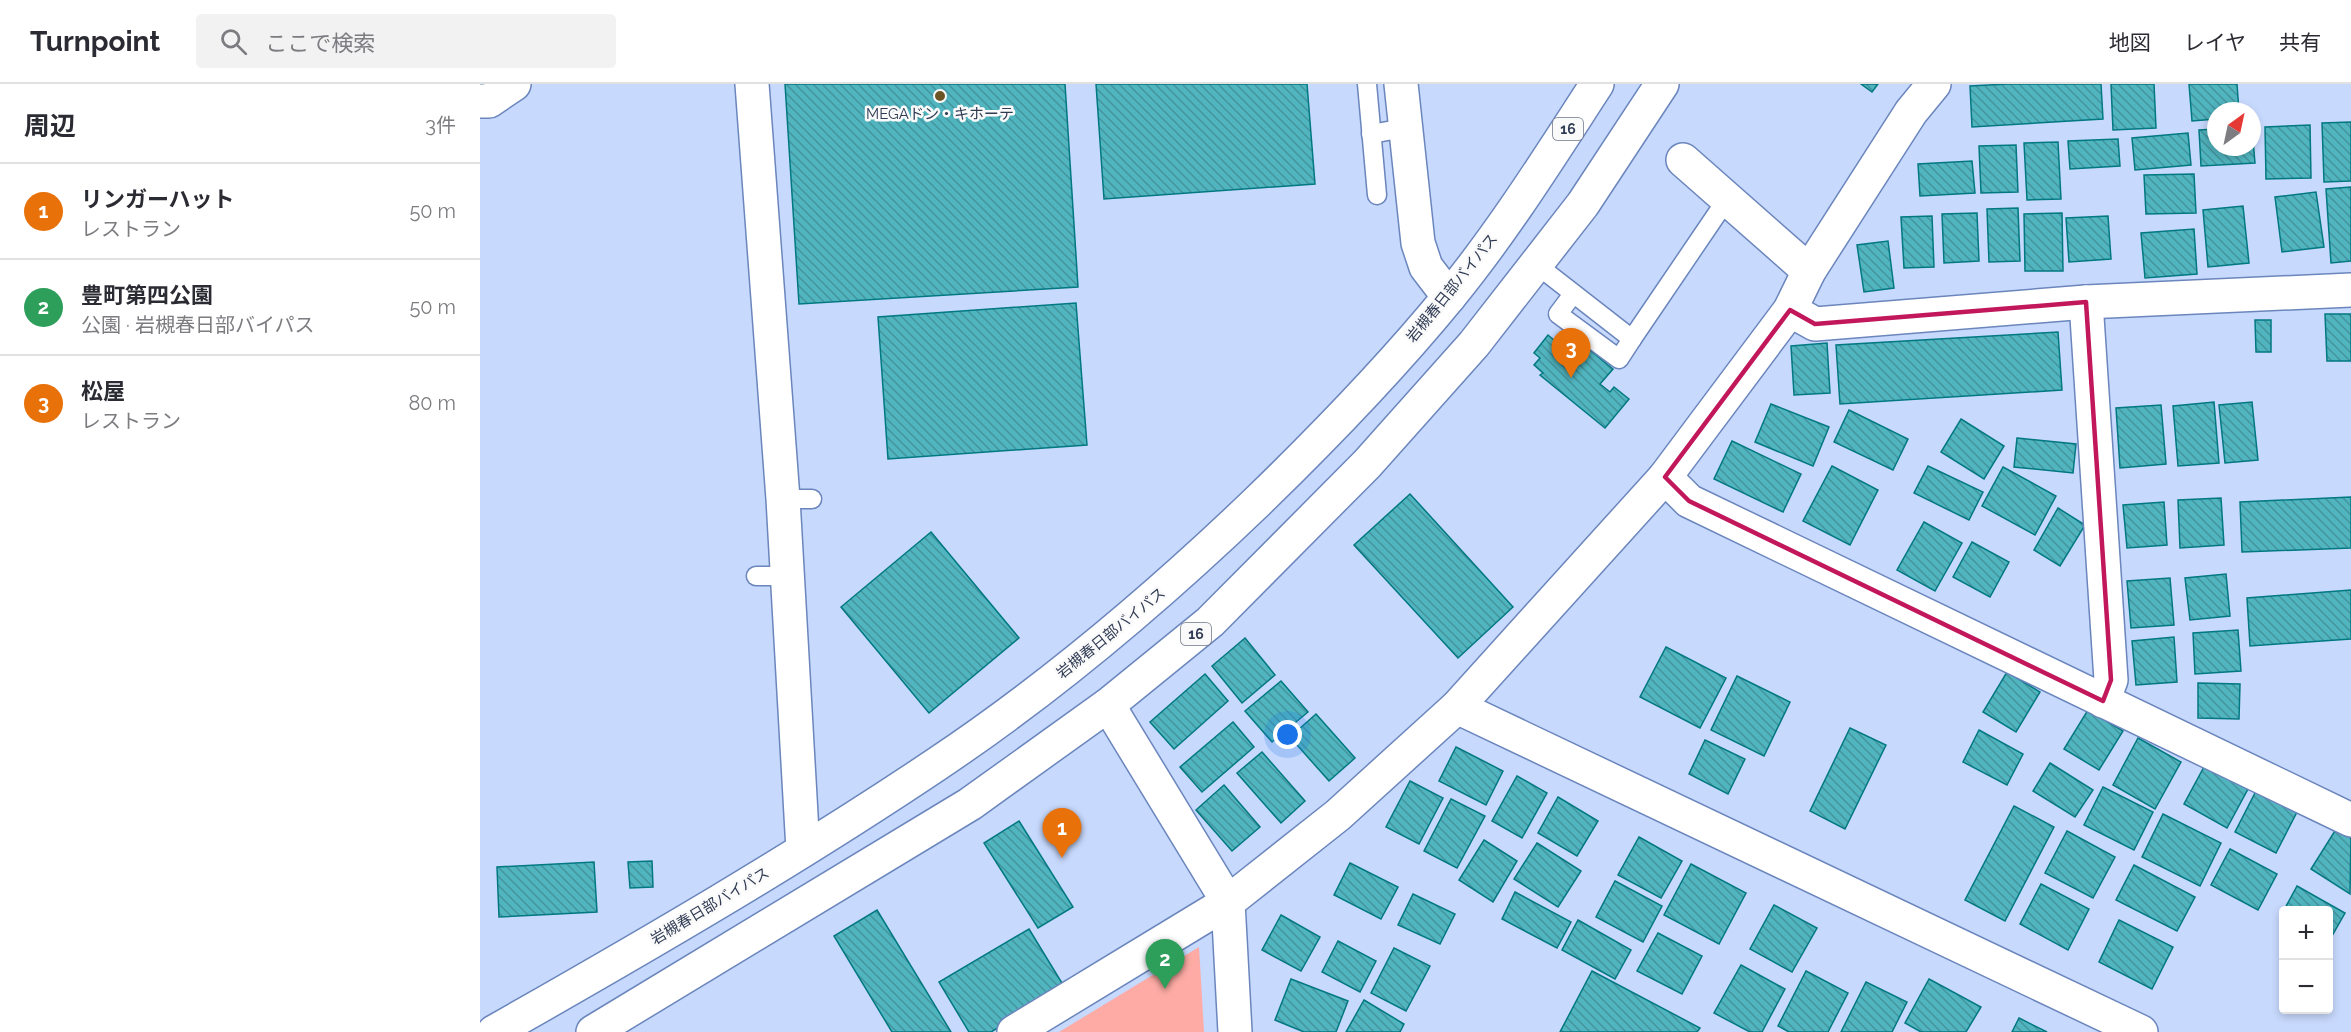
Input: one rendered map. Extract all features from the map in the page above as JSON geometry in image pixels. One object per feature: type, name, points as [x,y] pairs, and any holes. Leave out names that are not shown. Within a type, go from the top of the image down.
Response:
[{"type":"main road","points":[[480,101],[489,101],[514,84]]},
{"type":"main road","points":[[752,84],[798,499],[788,576],[802,850]]},
{"type":"main road","points":[[1401,84],[1418,243],[1426,267],[1449,297]]},
{"type":"main road","name":"岩槻春日部バイパス","points":[[494,1032],[627,957],[939,763],[1065,671],[1173,582],[1329,432],[1449,297],[1539,173],[1597,84]]},
{"type":"main road","name":"16","points":[[593,1032],[970,804],[1108,705],[1210,622],[1367,464],[1474,344],[1583,204],[1662,84]]},
{"type":"main road","points":[[1014,1032],[1228,902],[1338,815],[1457,707],[1665,477],[1790,310],[1809,271],[1911,112],[1934,84]]},
{"type":"main road","points":[[1683,160],[1809,271]]},
{"type":"main road","points":[[1790,310],[1815,324],[2086,302],[2351,290]]},
{"type":"main road","points":[[2086,302],[2110,680],[2103,701]]},
{"type":"main road","points":[[1665,477],[1689,501],[2351,820]]},
{"type":"main road","points":[[1108,705],[1228,902],[1235,1032]]},
{"type":"main road","points":[[1457,707],[2141,1032]]},
{"type":"lane","points":[[1367,84],[1377,195]]},
{"type":"lane","points":[[1371,134],[1404,128]]},
{"type":"lane","points":[[1573,294],[1558,314],[1619,359],[1727,199]]},
{"type":"lane","points":[[1537,265],[1632,339]]},
{"type":"lane","points":[[756,576],[788,576]]},
{"type":"highlighted area","points":[[2086,302],[2111,680],[2103,701],[1689,501],[1665,477],[1790,310],[1815,324]]},
{"type":"shaded area","points":[[1199,947],[1204,1032],[1059,1032]]},
{"type":"building","points":[[785,84],[1065,84],[1078,287],[799,304]]},
{"type":"building","points":[[1096,84],[1307,84],[1315,184],[1104,199]]},
{"type":"building","points":[[1861,84],[1878,84],[1872,92]]},
{"type":"building","points":[[2101,84],[2103,119],[1972,127],[1970,86]]},
{"type":"building","points":[[2111,84],[2154,84],[2156,128],[2113,130]]},
{"type":"building","points":[[2189,84],[2237,84],[2238,102],[2207,102],[2207,120],[2192,121]]},
{"type":"building","points":[[2351,122],[2351,181],[2324,182],[2322,123]]},
{"type":"building","points":[[2310,125],[2311,178],[2266,179],[2265,127]]},
{"type":"building","points":[[2199,130],[2207,130],[2207,156],[2254,156],[2255,163],[2201,166]]},
{"type":"building","points":[[2188,133],[2191,165],[2135,170],[2132,138]]},
{"type":"building","points":[[2118,139],[2120,166],[2070,169],[2068,141]]},
{"type":"building","points":[[2058,142],[2061,199],[2027,200],[2024,143]]},
{"type":"building","points":[[2016,145],[2018,192],[1981,193],[1979,146]]},
{"type":"building","points":[[1972,161],[1975,193],[1920,196],[1918,164]]},
{"type":"building","points":[[2194,174],[2196,213],[2146,214],[2144,175]]},
{"type":"building","points":[[2351,187],[2351,261],[2331,263],[2326,189]]},
{"type":"building","points":[[2316,192],[2324,247],[2282,252],[2275,197]]},
{"type":"building","points":[[2243,206],[2249,263],[2208,267],[2203,210]]},
{"type":"building","points":[[2018,208],[2020,261],[1989,262],[1987,209]]},
{"type":"building","points":[[1977,213],[1979,261],[1944,263],[1942,214]]},
{"type":"building","points":[[2062,213],[2063,271],[2025,271],[2024,214]]},
{"type":"building","points":[[1932,216],[1934,267],[1904,268],[1901,217]]},
{"type":"building","points":[[2108,216],[2111,259],[2069,262],[2066,218]]},
{"type":"building","points":[[2194,229],[2197,274],[2145,278],[2141,233]]},
{"type":"building","points":[[1888,241],[1894,288],[1864,292],[1857,245]]},
{"type":"building","points":[[1076,303],[1087,445],[888,459],[878,317]]},
{"type":"building","points":[[2325,314],[2351,314],[2351,361],[2327,361]]},
{"type":"building","points":[[2255,320],[2271,320],[2271,352],[2256,352]]},
{"type":"building","points":[[1564,329],[1613,369],[1600,384],[1610,392],[1614,387],[1629,399],[1605,428],[1540,375],[1543,373],[1534,365],[1540,358],[1534,353],[1548,335],[1555,341]]},
{"type":"building","points":[[2058,332],[2062,390],[1840,404],[1836,345]]},
{"type":"building","points":[[1827,343],[1830,393],[1794,395],[1791,346]]},
{"type":"building","points":[[2214,402],[2219,463],[2178,466],[2173,406]]},
{"type":"building","points":[[2252,402],[2258,460],[2225,463],[2219,405]]},
{"type":"building","points":[[1771,404],[1829,427],[1813,466],[1755,442]]},
{"type":"building","points":[[2161,405],[2166,464],[2120,468],[2116,408]]},
{"type":"building","points":[[1849,410],[1908,439],[1893,470],[1834,442]]},
{"type":"building","points":[[1961,419],[2004,446],[1984,479],[1941,452]]},
{"type":"building","points":[[2017,438],[2076,444],[2073,473],[2014,467]]},
{"type":"building","points":[[1732,441],[1801,474],[1783,512],[1714,479]]},
{"type":"building","points":[[1832,466],[1878,490],[1850,545],[1803,521]]},
{"type":"building","points":[[1928,466],[1983,492],[1969,520],[1914,493]]},
{"type":"building","points":[[2003,467],[2056,496],[2035,535],[1982,506]]},
{"type":"building","points":[[1410,494],[1513,607],[1458,658],[1354,545]]},
{"type":"building","points":[[2351,497],[2351,548],[2242,552],[2240,502]]},
{"type":"building","points":[[2221,498],[2224,545],[2180,548],[2178,500]]},
{"type":"building","points":[[2164,502],[2167,545],[2127,548],[2123,505]]},
{"type":"building","points":[[2058,508],[2085,525],[2060,566],[2034,550]]},
{"type":"building","points":[[1924,522],[1962,543],[1935,591],[1897,570]]},
{"type":"building","points":[[931,532],[1019,638],[929,713],[841,607]]},
{"type":"building","points":[[1972,542],[2009,562],[1990,597],[1953,577]]},
{"type":"building","points":[[2226,574],[2230,616],[2190,620],[2185,578]]},
{"type":"building","points":[[2170,578],[2174,625],[2131,628],[2127,581]]},
{"type":"building","points":[[2351,590],[2351,639],[2250,646],[2247,598]]},
{"type":"building","points":[[2238,630],[2241,671],[2195,674],[2193,633]]},
{"type":"building","points":[[2174,637],[2177,682],[2136,685],[2132,641]]},
{"type":"building","points":[[1245,638],[1275,675],[1242,703],[1212,666]]},
{"type":"building","points":[[1666,647],[1726,678],[1700,728],[1640,697]]},
{"type":"building","points":[[2007,672],[2040,692],[2016,732],[1983,712]]},
{"type":"building","points":[[1205,674],[1228,701],[1174,749],[1150,722]]},
{"type":"building","points":[[1737,676],[1790,702],[1764,756],[1711,730]]},
{"type":"building","points":[[1281,681],[1308,712],[1272,742],[1245,711]]},
{"type":"building","points":[[2198,683],[2240,684],[2239,719],[2198,718]]},
{"type":"building","points":[[2088,710],[2123,731],[2099,770],[2064,749]]},
{"type":"building","points":[[1316,714],[1355,758],[1329,781],[1290,737]]},
{"type":"building","points":[[1233,722],[1254,747],[1202,792],[1180,767]]},
{"type":"building","points":[[1850,728],[1886,745],[1845,829],[1810,811]]},
{"type":"building","points":[[1979,730],[2023,754],[2007,785],[1963,762]]},
{"type":"building","points":[[2138,738],[2181,762],[2155,809],[2113,785]]},
{"type":"building","points":[[1705,740],[1745,759],[1728,794],[1689,774]]},
{"type":"building","points":[[1456,747],[1503,771],[1486,805],[1439,781]]},
{"type":"building","points":[[1262,752],[1305,801],[1281,823],[1237,773]]},
{"type":"building","points":[[2050,763],[2093,790],[2075,817],[2033,791]]},
{"type":"building","points":[[2205,765],[2248,789],[2227,828],[2184,804]]},
{"type":"building","points":[[1517,776],[1547,793],[1522,838],[1492,821]]},
{"type":"building","points":[[1410,781],[1443,798],[1419,844],[1386,827]]},
{"type":"building","points":[[1224,785],[1260,827],[1232,851],[1196,810]]},
{"type":"building","points":[[2103,787],[2153,812],[2134,850],[2084,825]]},
{"type":"building","points":[[2256,791],[2297,812],[2276,853],[2235,832]]},
{"type":"building","points":[[1558,797],[1598,821],[1577,856],[1538,833]]},
{"type":"building","points":[[1451,799],[1485,816],[1457,868],[1424,851]]},
{"type":"building","points":[[2014,806],[2054,827],[2005,921],[1965,900]]},
{"type":"building","points":[[2163,814],[2221,843],[2200,886],[2142,857]]},
{"type":"building","points":[[1019,821],[1073,907],[1038,928],[984,843]]},
{"type":"building","points":[[2338,826],[2351,834],[2350,894],[2311,869]]},
{"type":"building","points":[[2067,831],[2115,857],[2093,898],[2045,873]]},
{"type":"building","points":[[1639,837],[1682,861],[1661,898],[1618,875]]},
{"type":"building","points":[[1484,840],[1517,861],[1493,902],[1459,880]]},
{"type":"building","points":[[1537,843],[1581,871],[1558,907],[1514,879]]},
{"type":"building","points":[[2230,849],[2277,874],[2258,910],[2211,885]]},
{"type":"building","points":[[652,861],[653,887],[630,888],[628,862]]},
{"type":"building","points":[[594,862],[597,912],[499,917],[497,867]]},
{"type":"building","points":[[1350,863],[1398,887],[1381,919],[1334,895]]},
{"type":"building","points":[[1691,864],[1746,893],[1719,944],[1664,915]]},
{"type":"building","points":[[2134,865],[2195,897],[2177,931],[2116,900]]},
{"type":"building","points":[[1615,881],[1662,906],[1643,942],[1596,917]]},
{"type":"building","points":[[2041,884],[2089,909],[2068,950],[2020,924]]},
{"type":"building","points":[[2297,886],[2333,906],[2286,906]]},
{"type":"building","points":[[1515,892],[1571,922],[1557,948],[1502,919]]},
{"type":"building","points":[[1413,894],[1455,914],[1440,944],[1398,925]]},
{"type":"building","points":[[1774,905],[1817,928],[1792,972],[1750,949]]},
{"type":"building","points":[[2333,906],[2345,913],[2333,934]]},
{"type":"building","points":[[877,910],[951,1032],[892,1032],[834,936]]},
{"type":"building","points":[[1281,915],[1320,937],[1301,971],[1262,950]]},
{"type":"building","points":[[1578,920],[1631,950],[1615,979],[1562,950]]},
{"type":"building","points":[[2119,920],[2173,947],[2152,989],[2099,962]]},
{"type":"building","points":[[1029,929],[1065,988],[991,1032],[969,1032],[939,982]]},
{"type":"building","points":[[1658,933],[1702,956],[1682,994],[1637,971]]},
{"type":"building","points":[[1338,941],[1376,961],[1360,992],[1322,972]]},
{"type":"building","points":[[1394,948],[1430,966],[1406,1011],[1371,993]]},
{"type":"building","points":[[1741,965],[1785,989],[1762,1032],[1750,1032],[1714,1013]]},
{"type":"building","points":[[1592,971],[1700,1028],[1697,1032],[1560,1032]]},
{"type":"building","points":[[1806,971],[1848,993],[1828,1032],[1789,1032],[1778,1026]]},
{"type":"building","points":[[1291,979],[1348,1001],[1336,1032],[1304,1032],[1275,1020]]},
{"type":"building","points":[[1929,979],[1981,1007],[1966,1032],[1921,1032],[1905,1023]]},
{"type":"building","points":[[1866,982],[1907,1002],[1892,1032],[1841,1032]]},
{"type":"building","points":[[1364,1000],[1404,1024],[1400,1032],[1346,1032]]},
{"type":"building","points":[[2019,1018],[2047,1032],[2012,1032]]},
{"type":"place","name":"MEGAドン・キホーテ","points":[[940,96]]},
{"type":"place","name":"松屋","points":[[1571,378]]},
{"type":"place","name":"リンガーハット","points":[[1062,858]]},
{"type":"place","name":"豊町第四公園","points":[[1165,989]]}]
